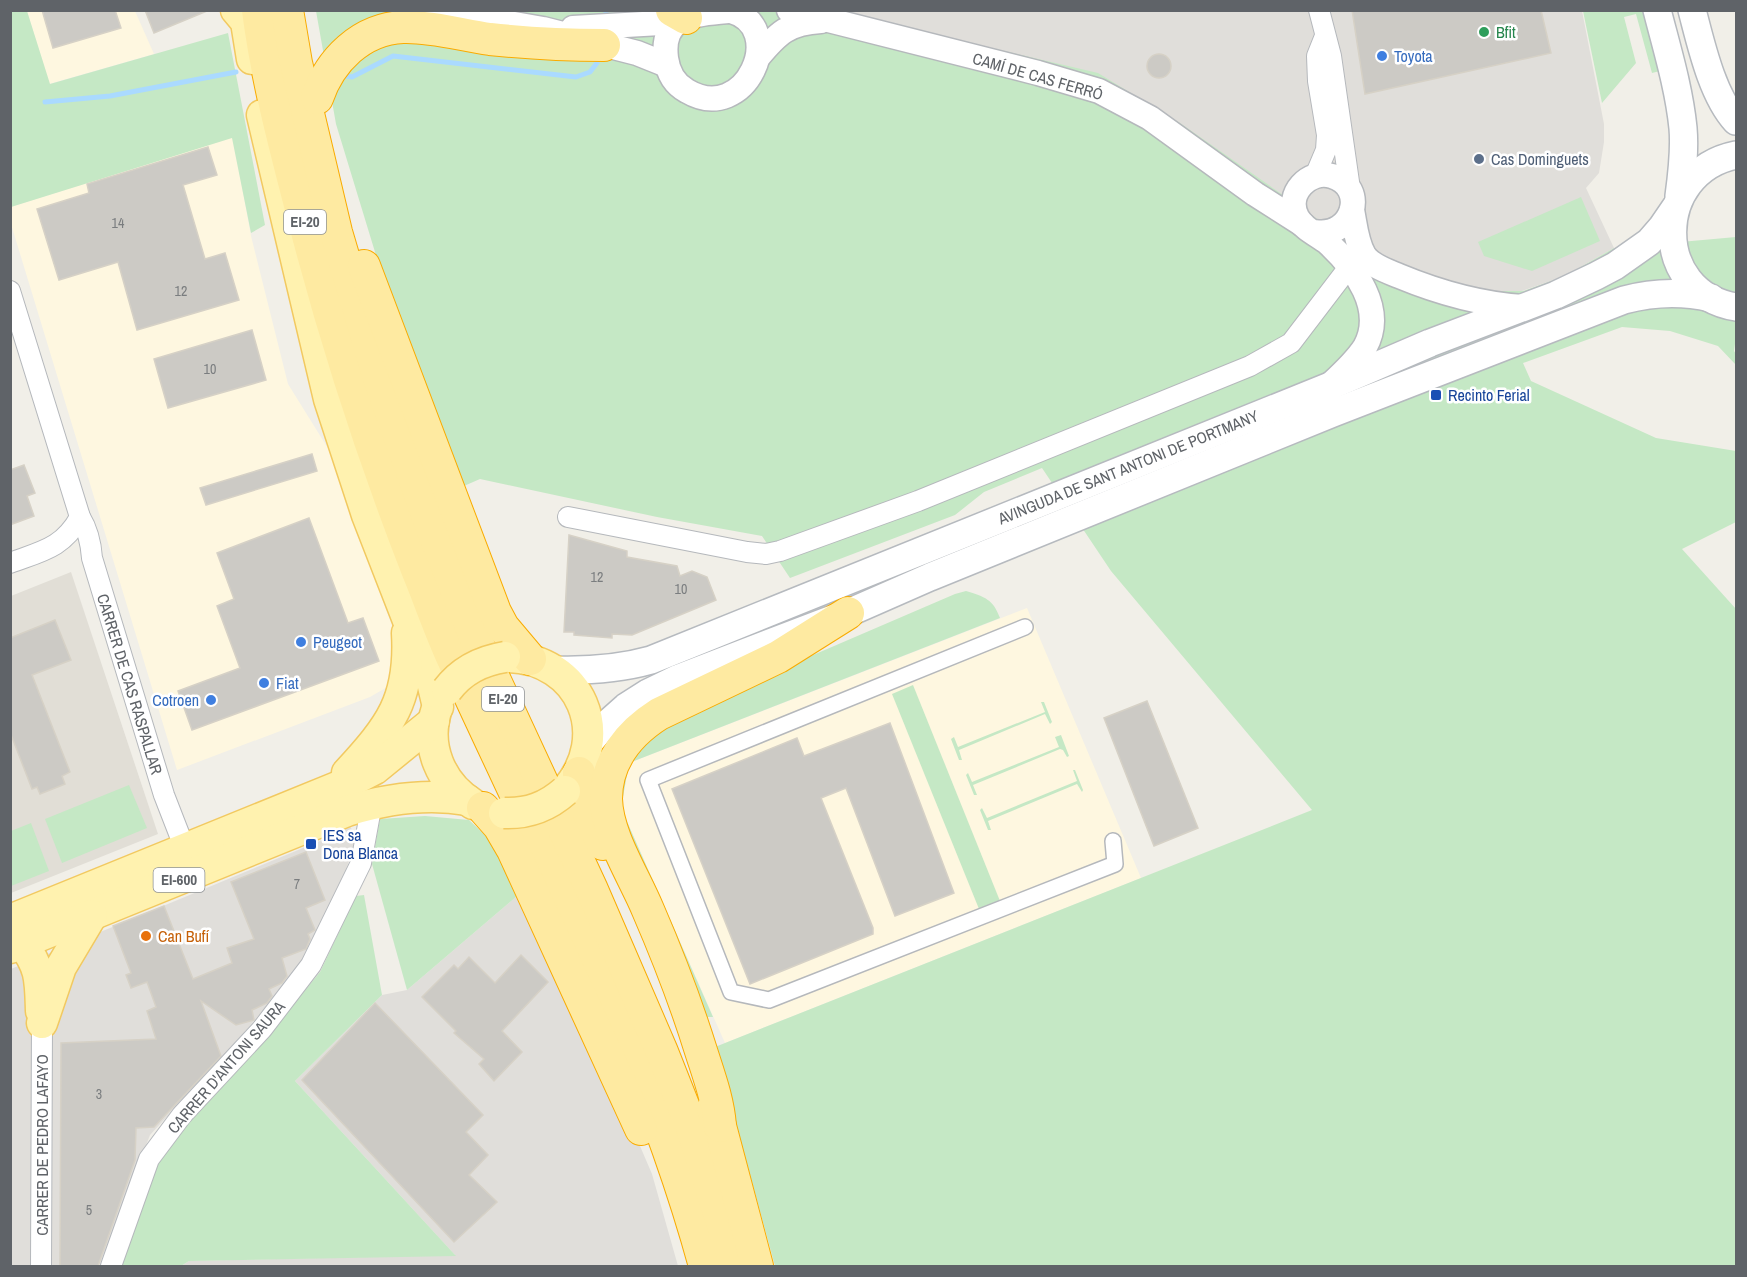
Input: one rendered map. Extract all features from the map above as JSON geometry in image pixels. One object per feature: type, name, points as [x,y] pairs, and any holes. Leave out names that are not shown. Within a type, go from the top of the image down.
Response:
[{"type":"highway","name":"EI-20","points":[[287,10],[303,95],[339,243],[379,378],[430,524],[477,642],[592,890],[658,1042],[692,1128],[736,1266]]},
{"type":"highway","points":[[298,10],[340,197],[355,240],[459,522],[495,612],[503,627],[530,662]]},
{"type":"highway","name":"EI-20","points":[[246,13],[274,99],[324,297],[400,526],[451,655],[604,986],[637,1064],[693,1221],[705,1266]]},
{"type":"highway","points":[[317,99],[331,68],[340,57],[354,44],[384,30],[403,27],[540,44],[604,45]]},
{"type":"highway","points":[[720,1126],[719,1106],[688,1012],[609,819],[606,798],[609,776],[616,755],[644,724],[659,714],[778,657],[848,613]]},
{"type":"highway","points":[[577,770],[582,798],[644,930],[720,1126],[757,1266]]},
{"type":"highway","points":[[485,807],[513,850],[665,1182],[693,1221]]},
{"type":"main road","points":[[1657,10],[1677,90],[1683,128],[1683,170],[1672,229],[1677,260],[1695,286],[1726,305]]},
{"type":"main road","points":[[1692,10],[1712,76],[1722,98],[1737,121]]},
{"type":"main road","points":[[246,13],[257,89],[329,399],[367,515],[440,706],[433,747],[436,759],[448,782],[485,807]]},
{"type":"main road","name":"AVINGUDA DE SANT ANTONI DE PORTMANY","points":[[530,662],[598,670],[629,666],[651,660],[1330,386],[1430,343],[1556,295],[1615,266],[1649,242],[1662,227],[1685,187],[1706,166],[1720,159],[1737,155]]},
{"type":"main road","name":"AVINGUDA DE SANT ANTONI DE PORTMANY","points":[[577,770],[599,731],[626,707],[679,678],[848,613],[940,572],[1323,417],[1624,300],[1661,293],[1684,293],[1726,305]]},
{"type":"main road","points":[[327,792],[368,751],[393,716],[405,681],[409,657],[407,619]]},
{"type":"main road","name":"EI-600","points":[[14,937],[185,849],[327,792],[375,769],[440,706],[469,669],[486,661],[530,662]]},
{"type":"main road","points":[[530,662],[568,682],[579,697],[587,720],[577,770]]},
{"type":"main road","name":"EI-600","points":[[14,937],[92,915],[347,811],[372,804],[416,797],[449,797],[516,813],[537,809],[557,798],[577,770]]},
{"type":"main road","points":[[42,1023],[61,967],[92,915]]},
{"type":"main road","points":[[14,937],[35,961],[40,976],[42,1023]]},
{"type":"street","points":[[433,10],[543,29],[637,53],[667,64]]},
{"type":"street","name":"CAMÍ DE CAS FERRÓ","points":[[789,10],[1038,72],[1100,91],[1150,118],[1255,194],[1308,228],[1331,246],[1359,279],[1366,293],[1372,324],[1364,348],[1330,386]]},
{"type":"street","points":[[1319,10],[1331,56],[1352,203],[1349,218],[1338,229],[1323,233],[1308,228],[1295,210],[1294,202],[1326,150],[1327,135],[1318,81],[1317,57],[1325,36]]},
{"type":"street","points":[[543,29],[608,28],[702,13],[734,11],[742,16],[752,28],[758,46],[758,57],[752,76],[746,83],[732,93],[714,98],[704,98],[685,90],[670,75],[667,64],[666,42],[678,17]]},
{"type":"street","name":"CAMÍ DE CAS FERRÓ","points":[[758,57],[783,30],[796,24],[832,21]]},
{"type":"street","points":[[1255,194],[1288,192],[1306,182],[1333,176],[1348,187],[1363,254],[1376,265],[1426,288],[1452,296],[1497,305],[1526,307]]},
{"type":"street","points":[[568,518],[747,552],[766,554],[780,551],[918,501],[1250,366],[1291,343],[1349,267]]},
{"type":"street","name":"CARRER DE CAS RASPALLAR","points":[[10,291],[80,517],[86,526],[92,558],[164,795],[185,849]]},
{"type":"street","points":[[10,563],[54,546],[68,536],[80,517]]},
{"type":"street","points":[[54,546],[78,548],[92,558]]},
{"type":"street","points":[[1025,627],[648,780],[731,992],[769,1000],[1115,864],[1113,842]]},
{"type":"street","name":"CARRER D'ANTONI SAURA","points":[[111,1266],[149,1159],[182,1115],[262,1029],[311,965],[361,863],[372,804]]},
{"type":"street","name":"CARRER DE PEDRO LAFAYO","points":[[41,1266],[42,1023]]},
{"type":"shaded area","points":[[27,11],[135,11],[154,54],[49,84]]},
{"type":"shaded area","points":[[835,11],[1582,11],[1604,124],[1604,142],[1599,173],[1586,188],[1614,248],[1565,276],[1522,291],[1478,291],[1402,266]]},
{"type":"shaded area","points":[[233,137],[251,236],[288,384],[329,450],[396,637],[389,686],[370,697],[177,770],[11,224],[10,207]]},
{"type":"shaded area","points":[[71,572],[158,834],[11,893],[11,596]]},
{"type":"shaded area","points":[[1027,608],[1141,878],[725,1043],[621,808],[629,763]]},
{"type":"shaded area","points":[[348,824],[357,836],[336,901],[299,968],[236,1042],[150,1135],[99,1266],[11,1266],[11,969],[332,836]]},
{"type":"shaded area","points":[[523,891],[598,1048],[652,1174],[678,1266],[181,1266],[189,1261],[455,1255],[295,1081],[382,995],[407,990]]},
{"type":"green space","points":[[11,10],[27,11],[50,84],[228,33],[265,225],[251,233],[232,138],[11,207]]},
{"type":"green space","points":[[316,11],[835,11],[1098,73],[1180,123],[1333,230],[1402,266],[1478,291],[1523,291],[1565,276],[1614,248],[1736,237],[1734,351],[1736,365],[1718,346],[1670,331],[1622,327],[1523,363],[1531,381],[1656,438],[1736,451],[1736,522],[1682,549],[1736,609],[1736,1266],[775,1266],[715,1047],[1312,810],[1111,571],[1042,468],[984,492],[955,515],[790,578],[762,536],[657,517],[480,479],[457,489],[382,275],[336,124]]},
{"type":"green space","points":[[1583,11],[1647,11],[1660,71],[1652,73],[1636,14],[1624,17],[1636,63],[1602,103]]},
{"type":"green space","points":[[1581,197],[1600,241],[1532,271],[1484,256],[1478,242]]},
{"type":"green space","points":[[966,591],[988,600],[1000,618],[629,763],[621,808],[713,1017],[697,1017],[642,882],[615,824],[611,803],[614,780],[620,762],[634,741],[650,728],[737,682],[739,687]]},
{"type":"green space","points":[[913,685],[1000,901],[979,909],[892,694]]},
{"type":"green space","points":[[1041,702],[1044,702],[1052,722],[1050,724],[1045,714],[959,750],[962,760],[959,760],[951,739],[954,737],[958,747],[1045,712]]},
{"type":"green space","points":[[1061,735],[1069,756],[1067,757],[1060,749],[973,785],[977,795],[974,795],[966,775],[968,773],[972,782],[1059,747],[1055,737]]},
{"type":"green space","points":[[1073,770],[1075,770],[1082,792],[1077,784],[988,821],[991,830],[988,830],[980,810],[982,808],[987,818],[1077,781]]},
{"type":"green space","points":[[129,785],[147,828],[62,863],[45,819]]},
{"type":"green space","points":[[425,816],[469,820],[505,854],[523,891],[407,990],[372,864],[380,819]]},
{"type":"green space","points":[[31,823],[49,871],[11,886],[11,831]]},
{"type":"green space","points":[[364,895],[382,995],[295,1081],[456,1256],[189,1261],[181,1266],[119,1266],[160,1155],[261,1044],[320,972],[356,896]]},
{"type":"building","points":[[42,10],[115,10],[121,28],[53,48]]},
{"type":"building","points":[[145,10],[207,10],[207,11],[154,33]]},
{"type":"building","points":[[1352,10],[1541,10],[1551,53],[1365,94]]},
{"type":"building","points":[[1159,54],[1167,58],[1171,66],[1167,74],[1159,78],[1151,74],[1147,66],[1151,58]]},
{"type":"building","points":[[208,147],[217,175],[183,185],[205,259],[225,253],[239,300],[137,330],[118,262],[59,280],[37,209],[89,193],[87,184]]},
{"type":"building","points":[[252,330],[266,380],[168,408],[154,359]]},
{"type":"building","points":[[312,454],[317,471],[206,505],[200,488]]},
{"type":"building","points":[[24,465],[35,493],[27,496],[34,516],[10,525],[10,470]]},
{"type":"building","name":"Peugeot","points":[[309,518],[348,623],[363,618],[379,661],[192,730],[178,691],[240,668],[217,606],[234,599],[217,553]]},
{"type":"building","points":[[569,535],[627,551],[627,557],[677,566],[680,576],[692,571],[707,577],[716,600],[632,635],[612,634],[612,638],[564,632]]},
{"type":"building","points":[[55,620],[71,660],[32,675],[70,772],[62,776],[65,784],[40,794],[37,787],[32,789],[10,732],[10,638]]},
{"type":"building","points":[[1147,701],[1198,828],[1154,846],[1104,718]]},
{"type":"building","points":[[890,723],[954,893],[895,916],[846,788],[821,798],[873,928],[873,934],[750,984],[672,789],[797,738],[804,756]]},
{"type":"building","points":[[306,852],[325,900],[306,908],[315,930],[308,934],[310,939],[306,949],[282,958],[287,976],[282,983],[269,989],[272,996],[267,1003],[252,1010],[254,1020],[236,1025],[201,1001],[221,1056],[154,1127],[136,1128],[135,1160],[98,1266],[60,1266],[61,1043],[156,1039],[147,1011],[156,1007],[147,982],[131,988],[126,975],[131,973],[113,926],[164,906],[193,979],[232,963],[227,948],[254,939],[231,882]]},
{"type":"building","points":[[521,955],[548,982],[502,1031],[522,1052],[494,1081],[479,1064],[484,1059],[454,1033],[456,1031],[422,997],[454,965],[458,969],[469,957],[495,983]]},
{"type":"building","points":[[375,1003],[483,1115],[466,1132],[488,1155],[469,1175],[497,1202],[454,1242],[302,1080]]},
{"type":"waterway","points":[[341,75],[352,77],[393,56],[576,77],[590,72],[597,63]]},
{"type":"waterway","points":[[45,102],[110,96],[236,72]]},
{"type":"place","name":"Bfit","points":[[1484,32]]},
{"type":"place","name":"Toyota","points":[[1382,56]]},
{"type":"place","name":"Cas Dominguets","points":[[1479,159]]},
{"type":"place","name":"Recinto Ferial","points":[[1436,395]]},
{"type":"place","name":"Peugeot","points":[[301,642]]},
{"type":"place","name":"Fiat","points":[[264,683]]},
{"type":"place","name":"Cotroen","points":[[211,700]]},
{"type":"place","name":"IES sa Dona Blanca","points":[[311,844]]},
{"type":"place","name":"Can Bufí","points":[[146,936]]}]
